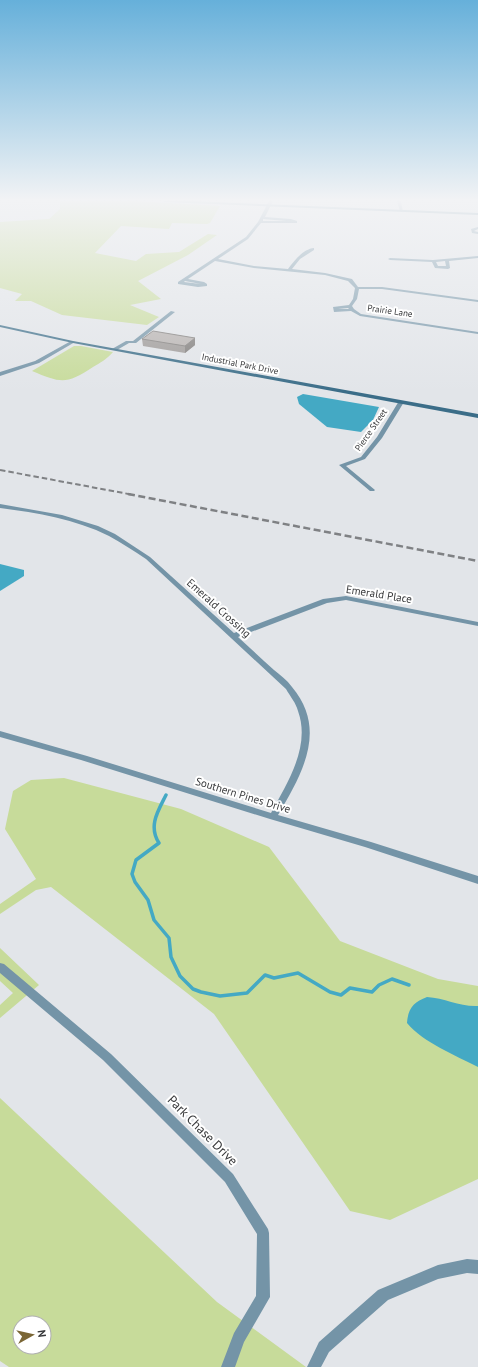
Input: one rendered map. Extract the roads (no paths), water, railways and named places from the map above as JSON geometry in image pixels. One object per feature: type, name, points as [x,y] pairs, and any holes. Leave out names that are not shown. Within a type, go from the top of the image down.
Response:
[{"type":"street","points":[[185,280],[202,283],[205,285],[198,286],[180,283],[207,265]]},
{"type":"street","points":[[241,265],[324,274],[350,280],[357,288],[382,288],[478,302]]},
{"type":"street","points":[[289,270],[293,265]]},
{"type":"street","points":[[436,265],[442,269],[448,268],[448,265]]},
{"type":"street","name":"Prairie Lane","points":[[357,288],[355,299],[351,308],[360,315],[478,333]]},
{"type":"street","points":[[126,351],[135,344],[134,342],[173,312]]},
{"type":"street","name":"Industrial Park Drive","points":[[0,326],[73,342],[478,416]]},
{"type":"street","points":[[0,374],[37,362],[73,342]]},
{"type":"street","points":[[115,349],[128,342],[134,342]]},
{"type":"street","name":"Pierce Street","points":[[372,490],[342,465],[363,458],[379,438],[401,402]]},
{"type":"street","name":"Emerald Crossing","points":[[0,506],[47,513],[80,521],[107,531],[130,544],[148,558],[289,688],[303,712],[306,735],[301,765],[273,817]]},
{"type":"street","name":"Emerald Place","points":[[234,636],[326,601],[346,598],[478,624]]},
{"type":"street","name":"Southern Pines Drive","points":[[0,734],[84,758],[273,817],[368,844],[478,880]]},
{"type":"street","name":"Park Chase Drive","points":[[0,967],[107,1057],[229,1178],[263,1233],[264,1297],[240,1338],[228,1367]]},
{"type":"street","points":[[314,1367],[324,1347],[383,1295],[438,1272],[467,1266],[478,1267]]},
{"type":"water","points":[[303,394],[379,407],[373,420],[361,432],[327,427],[299,404],[297,397]]},
{"type":"water","points":[[0,564],[24,570],[24,576],[0,591]]},
{"type":"water","points":[[427,997],[465,1005],[478,1006],[478,1067],[431,1043],[407,1023],[412,1006]]},
{"type":"waterway","points":[[166,795],[157,813],[154,825],[154,831],[159,843],[136,860],[132,874],[135,882],[148,900],[154,920],[169,938],[171,957],[180,976],[193,989],[220,996],[247,993],[265,975],[274,978],[298,973],[330,992],[341,995],[350,988],[372,992],[379,985],[392,979],[409,985]]},
{"type":"railway","points":[[0,470],[134,495]]},
{"type":"railway","points":[[128,494],[478,561]]}]
